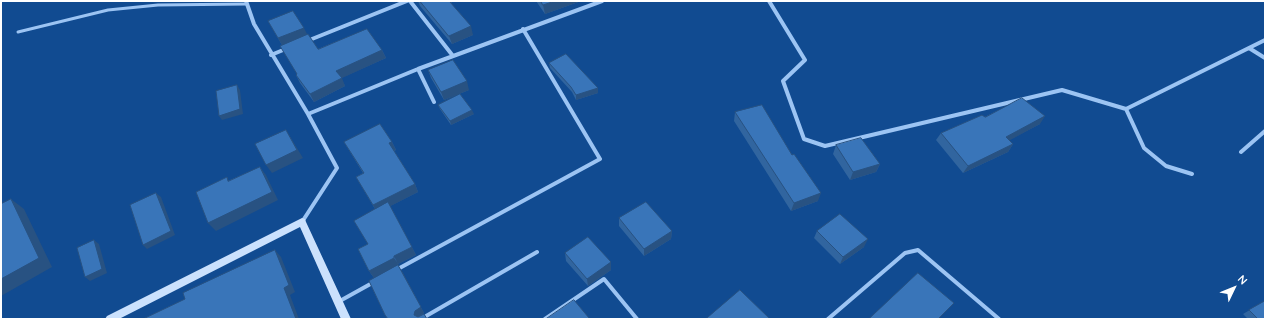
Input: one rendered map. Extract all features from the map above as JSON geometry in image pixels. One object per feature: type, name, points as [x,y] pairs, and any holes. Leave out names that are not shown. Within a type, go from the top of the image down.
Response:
[{"type":"street","points":[[300,43],[407,1]]},
{"type":"street","points":[[410,1],[453,56]]},
{"type":"street","points":[[308,114],[418,69],[602,1]]},
{"type":"street","points":[[769,1],[805,60],[783,81],[804,139],[825,146],[1062,90],[1126,108],[1265,40]]},
{"type":"street","points":[[110,319],[302,222],[337,168],[308,114],[254,24],[246,2]]},
{"type":"street","points":[[393,272],[600,159],[523,29]]},
{"type":"street","points":[[271,54],[293,46]]},
{"type":"street","points":[[1249,48],[1265,58]]},
{"type":"street","points":[[418,69],[434,102]]},
{"type":"street","points":[[1126,108],[1144,148],[1166,166],[1192,174]]},
{"type":"street","points":[[1241,152],[1265,132]]},
{"type":"street","points":[[302,222],[346,319]]},
{"type":"street","points":[[828,319],[905,253],[918,250],[999,319]]},
{"type":"street","points":[[422,319],[537,252]]},
{"type":"street","points":[[338,302],[380,279]]},
{"type":"street","points":[[545,319],[604,279],[637,319]]},
{"type":"lane","points":[[18,32],[108,10],[158,5],[246,2]]},
{"type":"building","points":[[420,1],[451,1],[450,2],[471,26],[449,36]]},
{"type":"building","points":[[541,1],[555,1],[543,5]]},
{"type":"building","points":[[293,11],[304,28],[278,38],[268,21]]},
{"type":"building","points":[[367,29],[382,50],[336,71],[342,78],[310,94],[296,75],[297,74],[280,46],[308,34],[318,49]]},
{"type":"building","points":[[566,54],[598,88],[576,95],[571,87],[549,63]]},
{"type":"building","points":[[453,60],[467,81],[441,92],[428,70]]},
{"type":"building","points":[[237,85],[240,109],[219,116],[216,91]]},
{"type":"building","points":[[460,94],[472,110],[450,121],[438,105]]},
{"type":"building","points":[[1022,98],[1045,116],[1006,137],[1013,144],[968,166],[941,133],[982,115],[985,117]]},
{"type":"building","points":[[762,105],[792,155],[794,154],[821,193],[794,203],[735,112]]},
{"type":"building","points":[[380,124],[392,142],[389,143],[415,184],[373,205],[356,177],[364,173],[344,142]]},
{"type":"building","points":[[286,130],[297,150],[266,165],[255,144]]},
{"type":"building","points":[[861,138],[880,164],[853,172],[836,145]]},
{"type":"building","points":[[260,167],[272,192],[208,223],[196,192],[227,177],[228,181]]},
{"type":"building","points":[[156,193],[171,231],[143,245],[130,205]]},
{"type":"building","points":[[11,199],[39,258],[1,279],[1,204]]},
{"type":"building","points":[[388,202],[412,247],[369,271],[358,249],[368,244],[354,221]]},
{"type":"building","points":[[646,202],[672,231],[644,249],[619,218]]},
{"type":"building","points":[[840,214],[868,239],[843,257],[817,231]]},
{"type":"building","points":[[588,237],[611,262],[587,279],[565,253]]},
{"type":"building","points":[[94,240],[102,269],[85,277],[77,248]]},
{"type":"building","points":[[275,250],[289,285],[284,288],[296,319],[143,319],[185,299],[183,293]]},
{"type":"building","points":[[398,265],[421,307],[415,311],[414,315],[418,317],[424,314],[427,319],[388,319],[385,315],[369,281]]},
{"type":"building","points":[[918,273],[954,303],[938,319],[869,319]]},
{"type":"building","points":[[740,290],[770,319],[706,319]]},
{"type":"building","points":[[574,300],[589,318],[546,319]]},
{"type":"building","points":[[1265,301],[1265,319],[1258,319],[1249,310]]}]
